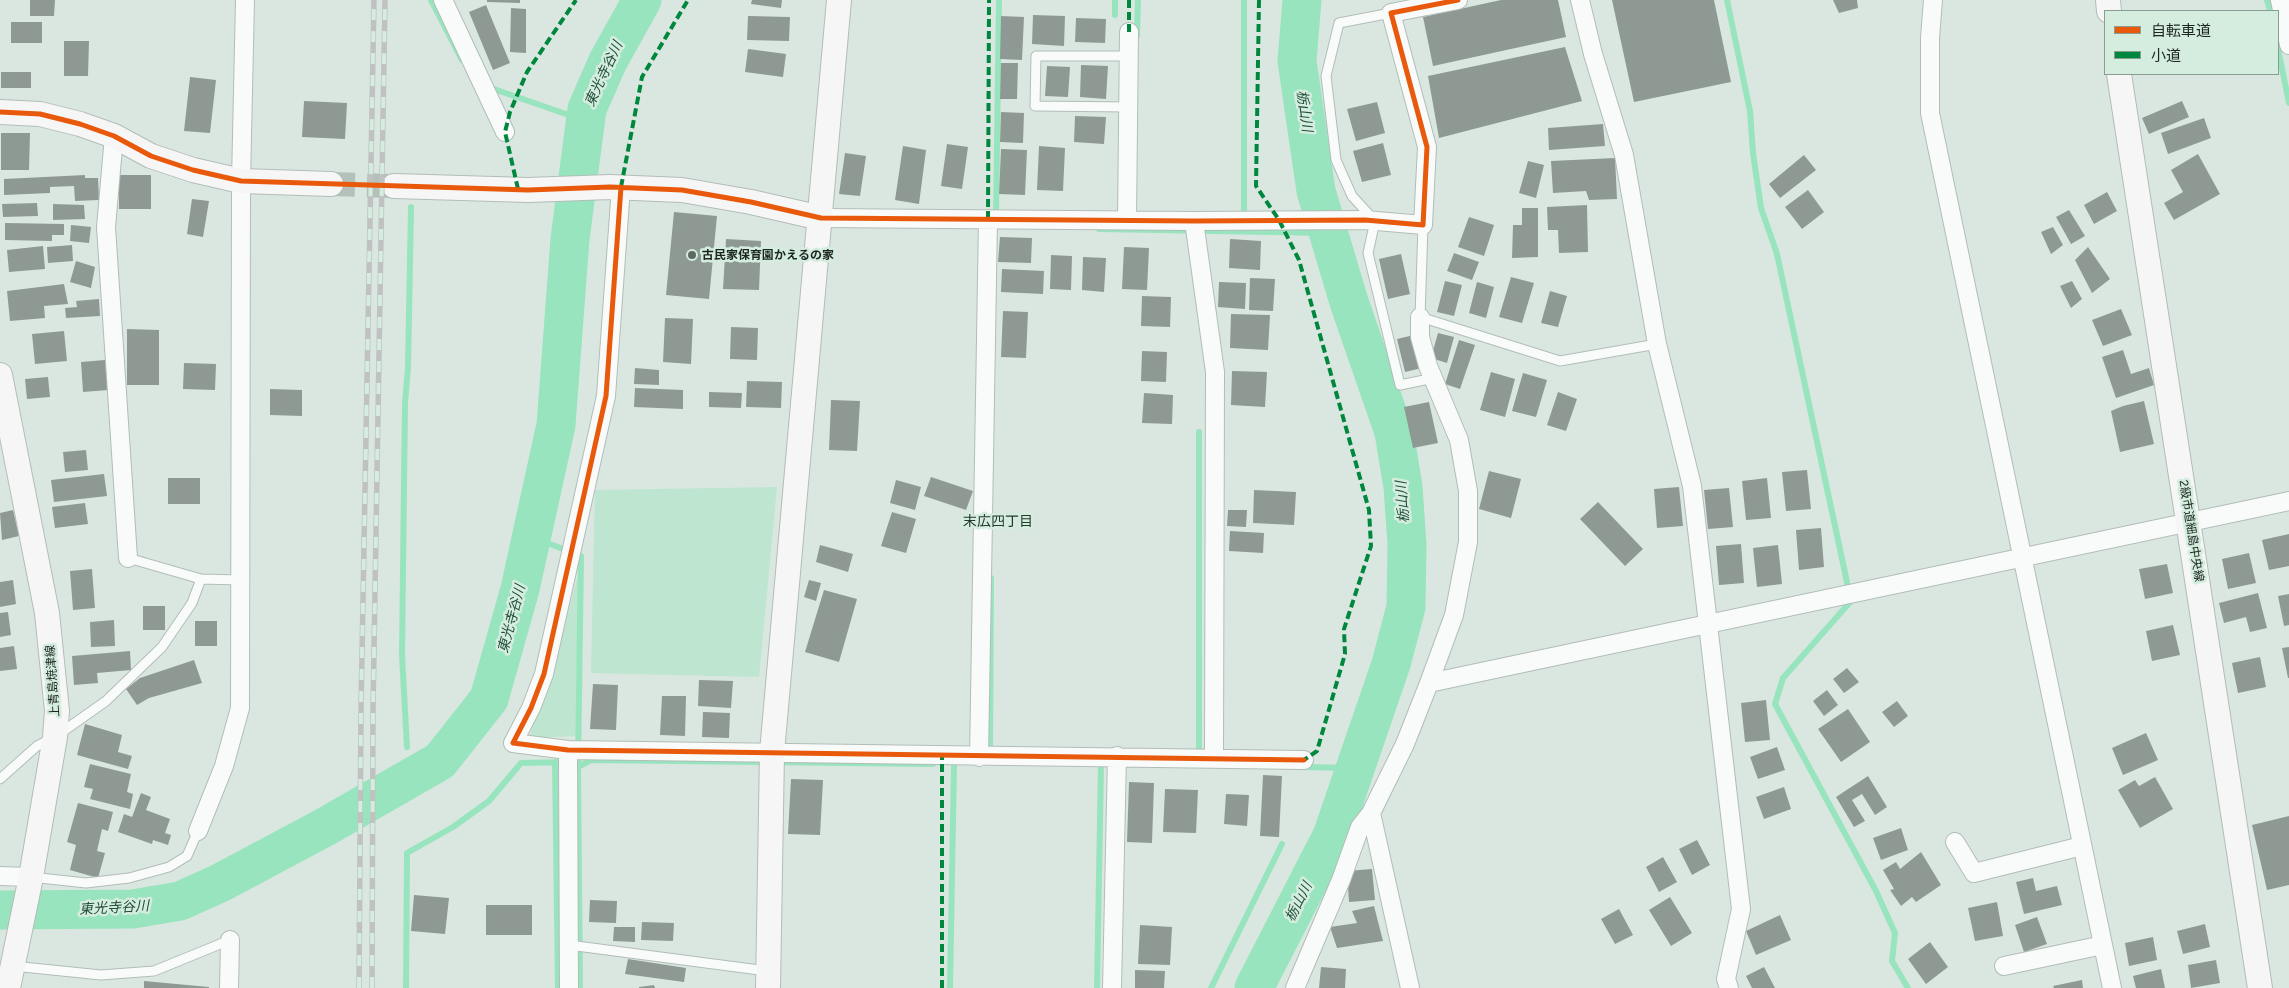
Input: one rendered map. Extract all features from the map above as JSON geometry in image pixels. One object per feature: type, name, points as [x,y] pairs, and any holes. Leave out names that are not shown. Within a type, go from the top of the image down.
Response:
[{"type":"street","points":[[198,830],[224,766],[240,708],[241,181],[245,0]]},
{"type":"street","points":[[443,0],[506,132]]},
{"type":"street","points":[[768,979],[772,752],[839,0]]},
{"type":"street","points":[[394,186],[528,190],[615,187],[682,190],[751,202],[821,218],[1194,221],[1370,220],[1423,226],[1427,148],[1391,13],[1458,0]]},
{"type":"street","points":[[1580,0],[1593,54],[1624,155],[1657,344],[1692,486],[1741,909],[1726,979],[1729,988]]},
{"type":"street","points":[[1933,0],[1930,38],[1930,113],[2112,988]]},
{"type":"street","points":[[2280,0],[2289,45]]},
{"type":"street","points":[[1127,220],[1128,32]]},
{"type":"street","name":"2級市道細島中央線","points":[[2119,75],[2190,524],[2260,988]]},
{"type":"street","points":[[0,112],[40,114],[114,136],[151,156],[193,170],[241,181],[331,184]]},
{"type":"street","points":[[114,136],[106,227],[128,558]]},
{"type":"street","points":[[615,187],[606,396],[544,674],[531,708],[513,743],[568,750],[979,757],[1214,757],[1304,760]]},
{"type":"street","points":[[979,757],[988,219]]},
{"type":"street","points":[[1194,221],[1215,372],[1214,757]]},
{"type":"street","points":[[1295,988],[1341,880],[1360,827],[1372,813],[1405,744],[1429,683],[1454,615],[1468,542],[1468,491],[1459,440],[1420,337],[1420,317]]},
{"type":"street","name":"上青島焼津線","points":[[0,375],[47,613],[57,711],[55,736],[31,877],[12,970]]},
{"type":"street","points":[[1429,683],[2021,557],[2190,524],[2289,501]]},
{"type":"street","points":[[568,750],[569,988]]},
{"type":"street","points":[[1112,988],[1117,756]]},
{"type":"street","points":[[1372,813],[1410,988]]},
{"type":"street","points":[[1955,842],[1974,873],[2082,846]]},
{"type":"street","points":[[0,876],[31,877]]},
{"type":"street","points":[[228,988],[230,940]]},
{"type":"street","points":[[2004,966],[2103,945]]},
{"type":"lane","points":[[1391,13],[1339,23],[1326,76],[1336,160],[1352,196],[1370,220],[1368,253],[1400,385],[1434,378]]},
{"type":"lane","points":[[1128,56],[1036,56],[1036,106],[1128,108]]},
{"type":"lane","points":[[1423,226],[1420,317],[1560,361],[1657,344]]},
{"type":"lane","points":[[128,558],[201,579],[240,580]]},
{"type":"lane","points":[[1,777],[37,746],[106,701],[162,647],[192,604],[201,579]]},
{"type":"lane","points":[[31,877],[86,883],[130,878],[169,867],[187,856],[198,830]]},
{"type":"lane","points":[[12,970],[101,975],[154,971],[230,940]]},
{"type":"lane","points":[[569,946],[768,979]]},
{"type":"green space","points":[[777,487],[759,677],[591,673],[595,490]]},
{"type":"green space","points":[[580,568],[579,736],[529,738],[552,672]]},
{"type":"building","points":[[30,0],[55,0],[54,16],[30,16]]},
{"type":"building","points":[[487,0],[520,0],[520,3],[487,2]]},
{"type":"building","points":[[752,0],[782,0],[781,8],[751,4]]},
{"type":"building","points":[[1501,0],[1558,0],[1566,37],[1433,66],[1423,17]]},
{"type":"building","points":[[1612,0],[1714,0],[1731,82],[1634,102]]},
{"type":"building","points":[[1833,0],[1857,0],[1858,8],[1839,13]]},
{"type":"building","points":[[486,5],[510,63],[493,70],[469,12]]},
{"type":"building","points":[[511,8],[526,9],[526,53],[510,52]]},
{"type":"building","points":[[1033,15],[1065,16],[1064,46],[1032,44]]},
{"type":"building","points":[[748,16],[790,17],[789,41],[747,40]]},
{"type":"building","points":[[1001,16],[1024,17],[1022,60],[1000,59]]},
{"type":"building","points":[[1076,18],[1106,19],[1105,43],[1075,42]]},
{"type":"building","points":[[11,22],[42,22],[42,43],[11,43]]},
{"type":"building","points":[[64,41],[89,41],[88,76],[64,76]]},
{"type":"building","points":[[1565,47],[1582,101],[1439,138],[1428,76]]},
{"type":"building","points":[[748,49],[786,54],[783,77],[745,72]]},
{"type":"building","points":[[1001,63],[1018,63],[1017,99],[1000,99]]},
{"type":"building","points":[[1081,65],[1108,66],[1106,99],[1080,97]]},
{"type":"building","points":[[1047,66],[1070,67],[1068,97],[1045,96]]},
{"type":"building","points":[[1,72],[31,72],[31,88],[1,88]]},
{"type":"building","points":[[190,77],[216,80],[210,133],[184,131]]},
{"type":"building","points":[[304,101],[347,103],[345,139],[302,137]]},
{"type":"building","points":[[2182,101],[2189,117],[2149,134],[2142,118]]},
{"type":"building","points":[[1377,102],[1385,133],[1356,141],[1347,109]]},
{"type":"building","points":[[1001,112],[1024,113],[1023,143],[1000,142]]},
{"type":"building","points":[[1075,116],[1106,117],[1104,144],[1074,142]]},
{"type":"building","points":[[2204,118],[2211,138],[2168,154],[2161,133]]},
{"type":"building","points":[[1603,124],[1605,146],[1549,150],[1548,128]]},
{"type":"building","points":[[1,133],[30,133],[29,170],[1,170]]},
{"type":"building","points":[[1383,143],[1391,175],[1362,182],[1353,151]]},
{"type":"building","points":[[947,144],[968,147],[962,189],[941,186]]},
{"type":"building","points":[[903,146],[926,150],[919,204],[895,200]]},
{"type":"building","points":[[1039,146],[1065,148],[1063,191],[1037,190]]},
{"type":"building","points":[[1001,149],[1027,150],[1025,195],[999,194]]},
{"type":"building","points":[[845,153],[866,156],[860,196],[839,194]]},
{"type":"building","points":[[2198,154],[2220,194],[2174,220],[2164,203],[2183,192],[2171,170]]},
{"type":"building","points":[[1804,155],[1816,170],[1780,198],[1769,184]]},
{"type":"building","points":[[1615,158],[1617,199],[1589,200],[1586,191],[1553,193],[1551,161]]},
{"type":"building","points":[[1528,161],[1544,165],[1536,198],[1519,193]]},
{"type":"building","points":[[85,175],[85,178],[98,178],[99,200],[75,201],[74,186],[50,187],[50,193],[4,195],[4,179]]},
{"type":"building","points":[[119,175],[151,175],[151,209],[119,209]]},
{"type":"building","points":[[1808,190],[1824,212],[1802,229],[1785,207]]},
{"type":"building","points":[[2107,192],[2117,211],[2094,224],[2084,205]]},
{"type":"building","points":[[192,199],[209,201],[203,237],[187,234]]},
{"type":"building","points":[[37,203],[38,216],[3,217],[2,204]]},
{"type":"building","points":[[53,204],[84,205],[85,219],[53,220]]},
{"type":"building","points":[[1587,205],[1588,252],[1559,253],[1558,230],[1548,230],[1547,207]]},
{"type":"building","points":[[1522,208],[1538,208],[1538,257],[1512,258],[1513,225],[1522,225]]},
{"type":"building","points":[[2069,210],[2085,236],[2071,244],[2056,217]]},
{"type":"building","name":"古民家保育園かえるの家","points":[[674,212],[717,216],[709,299],[666,295]]},
{"type":"building","points":[[1469,217],[1494,225],[1484,256],[1458,247]]},
{"type":"building","points":[[5,223],[64,224],[64,235],[52,235],[52,241],[5,240]]},
{"type":"building","points":[[71,225],[91,227],[89,243],[70,241]]},
{"type":"building","points":[[2053,227],[2063,245],[2051,254],[2041,232]]},
{"type":"building","points":[[1000,237],[1032,238],[1031,263],[998,262]]},
{"type":"building","points":[[726,239],[761,241],[759,290],[723,289]]},
{"type":"building","points":[[1230,239],[1261,241],[1260,270],[1229,268]]},
{"type":"building","points":[[72,245],[73,261],[48,263],[47,247]]},
{"type":"building","points":[[43,246],[45,269],[9,272],[7,250]]},
{"type":"building","points":[[1124,247],[1149,248],[1147,290],[1122,289]]},
{"type":"building","points":[[2088,247],[2110,279],[2092,293],[2075,260]]},
{"type":"building","points":[[1454,253],[1479,262],[1472,280],[1447,271]]},
{"type":"building","points":[[1401,254],[1410,294],[1388,299],[1379,259]]},
{"type":"building","points":[[1051,255],[1072,256],[1071,290],[1050,289]]},
{"type":"building","points":[[1083,257],[1106,258],[1104,292],[1082,290]]},
{"type":"building","points":[[76,261],[95,267],[91,288],[70,282]]},
{"type":"building","points":[[1002,269],[1044,271],[1043,294],[1001,292]]},
{"type":"building","points":[[1511,277],[1534,283],[1522,323],[1499,317]]},
{"type":"building","points":[[1250,278],[1275,279],[1273,311],[1249,310]]},
{"type":"building","points":[[1445,281],[1462,285],[1454,316],[1437,312]]},
{"type":"building","points":[[2072,281],[2082,299],[2071,308],[2060,286]]},
{"type":"building","points":[[1219,282],[1246,283],[1245,309],[1218,307]]},
{"type":"building","points":[[1477,282],[1494,287],[1486,318],[1469,313]]},
{"type":"building","points":[[64,284],[68,304],[44,306],[45,318],[10,321],[7,291]]},
{"type":"building","points":[[1550,291],[1567,296],[1558,327],[1541,323]]},
{"type":"building","points":[[1142,296],[1171,297],[1170,327],[1141,326]]},
{"type":"building","points":[[99,299],[100,316],[66,318],[65,308],[77,307],[76,301]]},
{"type":"building","points":[[2121,309],[2132,335],[2103,346],[2092,320]]},
{"type":"building","points":[[1003,311],[1028,312],[1026,358],[1001,357]]},
{"type":"building","points":[[1231,314],[1270,315],[1268,350],[1230,348]]},
{"type":"building","points":[[665,318],[693,319],[691,364],[663,362]]},
{"type":"building","points":[[731,327],[758,328],[757,360],[730,359]]},
{"type":"building","points":[[127,329],[159,330],[159,385],[127,385]]},
{"type":"building","points":[[64,331],[67,361],[35,364],[32,334]]},
{"type":"building","points":[[1438,333],[1454,337],[1447,363],[1431,358]]},
{"type":"building","points":[[1414,335],[1422,368],[1405,372],[1397,339]]},
{"type":"building","points":[[1459,340],[1475,345],[1460,389],[1445,384]]},
{"type":"building","points":[[2123,350],[2131,374],[2149,368],[2154,385],[2116,398],[2102,357]]},
{"type":"building","points":[[1142,351],[1167,352],[1166,382],[1141,381]]},
{"type":"building","points":[[105,360],[108,390],[83,392],[81,362]]},
{"type":"building","points":[[184,363],[216,364],[215,390],[183,389]]},
{"type":"building","points":[[635,368],[659,370],[659,385],[634,384]]},
{"type":"building","points":[[1232,371],[1267,372],[1265,407],[1231,405]]},
{"type":"building","points":[[1491,372],[1515,379],[1505,417],[1480,410]]},
{"type":"building","points":[[1523,373],[1547,380],[1536,417],[1512,411]]},
{"type":"building","points":[[48,377],[50,397],[27,399],[25,379]]},
{"type":"building","points":[[747,381],[782,382],[781,408],[746,407]]},
{"type":"building","points":[[635,388],[683,390],[683,409],[634,407]]},
{"type":"building","points":[[270,389],[302,390],[302,416],[270,415]]},
{"type":"building","points":[[709,392],[742,393],[741,408],[709,407]]},
{"type":"building","points":[[1558,392],[1577,399],[1566,431],[1547,425]]},
{"type":"building","points":[[1144,393],[1173,395],[1172,424],[1142,423]]},
{"type":"building","points":[[831,400],[860,401],[857,451],[829,450]]},
{"type":"building","points":[[2144,401],[2154,444],[2120,452],[2111,411]]},
{"type":"building","points":[[1429,402],[1438,443],[1413,448],[1404,407]]},
{"type":"building","points":[[86,450],[88,470],[65,472],[63,452]]},
{"type":"building","points":[[1807,470],[1811,509],[1786,511],[1782,472]]},
{"type":"building","points":[[1489,471],[1521,479],[1511,518],[1479,509]]},
{"type":"building","points":[[104,474],[107,496],[54,502],[51,480]]},
{"type":"building","points":[[931,477],[973,491],[966,510],[924,496]]},
{"type":"building","points":[[168,478],[200,478],[200,504],[168,504]]},
{"type":"building","points":[[1767,478],[1771,518],[1746,520],[1742,481]]},
{"type":"building","points":[[896,480],[921,487],[915,510],[890,503]]},
{"type":"building","points":[[1679,487],[1683,526],[1657,528],[1654,489]]},
{"type":"building","points":[[1729,488],[1733,527],[1708,529],[1704,490]]},
{"type":"building","points":[[1254,490],[1296,492],[1294,525],[1253,523]]},
{"type":"building","points":[[1598,502],[1643,549],[1625,566],[1580,519]]},
{"type":"building","points":[[85,503],[88,524],[55,528],[52,507]]},
{"type":"building","points":[[13,510],[19,536],[2,540],[0,513]]},
{"type":"building","points":[[1228,510],[1247,510],[1246,527],[1227,526]]},
{"type":"building","points":[[892,512],[916,519],[906,553],[881,546]]},
{"type":"building","points":[[1821,528],[1824,567],[1799,570],[1796,530]]},
{"type":"building","points":[[1230,531],[1264,533],[1263,553],[1229,551]]},
{"type":"building","points":[[2289,534],[2289,566],[2269,570],[2262,540]]},
{"type":"building","points":[[1741,544],[1744,583],[1719,585],[1716,546]]},
{"type":"building","points":[[820,545],[853,554],[848,572],[816,562]]},
{"type":"building","points":[[1778,545],[1782,584],[1757,587],[1753,548]]},
{"type":"building","points":[[2249,553],[2256,583],[2228,589],[2222,559]]},
{"type":"building","points":[[2167,564],[2173,593],[2145,599],[2139,569]]},
{"type":"building","points":[[92,569],[95,608],[73,610],[70,571]]},
{"type":"building","points":[[13,580],[16,604],[0,607],[0,582]]},
{"type":"building","points":[[809,580],[821,583],[816,601],[804,597]]},
{"type":"building","points":[[824,590],[857,599],[839,662],[805,652]]},
{"type":"building","points":[[2258,593],[2267,628],[2250,632],[2246,617],[2224,623],[2219,603]]},
{"type":"building","points":[[2289,594],[2289,625],[2284,626],[2278,596]]},
{"type":"building","points":[[143,606],[165,606],[165,630],[143,630]]},
{"type":"building","points":[[8,612],[11,635],[0,637],[0,613]]},
{"type":"building","points":[[114,620],[115,646],[91,647],[90,622]]},
{"type":"building","points":[[195,621],[217,621],[217,646],[195,646]]},
{"type":"building","points":[[2173,625],[2180,655],[2152,661],[2146,631]]},
{"type":"building","points":[[14,646],[17,669],[0,671],[0,648]]},
{"type":"building","points":[[2289,647],[2289,678],[2288,678],[2282,648]]},
{"type":"building","points":[[130,651],[131,670],[97,673],[98,683],[74,685],[72,656]]},
{"type":"building","points":[[2260,657],[2266,687],[2238,693],[2232,663]]},
{"type":"building","points":[[194,660],[202,683],[149,698],[137,705],[126,689],[140,678]]},
{"type":"building","points":[[1847,668],[1859,682],[1844,693],[1833,679]]},
{"type":"building","points":[[699,680],[733,681],[731,708],[698,706]]},
{"type":"building","points":[[593,684],[618,685],[616,730],[590,729]]},
{"type":"building","points":[[1827,690],[1838,705],[1824,716],[1813,701]]},
{"type":"building","points":[[662,696],[686,696],[685,736],[660,735]]},
{"type":"building","points":[[1766,700],[1770,740],[1745,742],[1741,703]]},
{"type":"building","points":[[1897,701],[1908,716],[1894,727],[1882,712]]},
{"type":"building","points":[[1848,709],[1870,742],[1841,762],[1818,729]]},
{"type":"building","points":[[703,712],[730,713],[729,738],[702,737]]},
{"type":"building","points":[[85,724],[122,735],[118,752],[132,756],[128,769],[77,755]]},
{"type":"building","points":[[2146,733],[2158,760],[2123,775],[2112,748]]},
{"type":"building","points":[[1777,747],[1785,770],[1758,779],[1750,757]]},
{"type":"building","points":[[90,764],[131,774],[127,792],[133,794],[130,809],[90,799],[93,789],[84,787]]},
{"type":"building","points":[[1263,775],[1282,776],[1279,837],[1260,836]]},
{"type":"building","points":[[1868,776],[1887,807],[1875,815],[1862,794],[1852,800],[1865,821],[1854,827],[1836,797]]},
{"type":"building","points":[[2155,777],[2173,809],[2140,828],[2118,790],[2135,780],[2139,786]]},
{"type":"building","points":[[791,779],[823,780],[820,835],[788,834]]},
{"type":"building","points":[[1129,782],[1154,783],[1152,843],[1127,842]]},
{"type":"building","points":[[1784,787],[1791,809],[1764,819],[1756,797]]},
{"type":"building","points":[[1165,789],[1198,790],[1196,833],[1163,832]]},
{"type":"building","points":[[141,793],[151,797],[146,810],[170,819],[165,833],[171,835],[168,845],[153,840],[152,844],[118,832],[124,814],[132,817]]},
{"type":"building","points":[[1226,794],[1249,795],[1247,826],[1224,824]]},
{"type":"building","points":[[78,803],[113,812],[108,831],[102,829],[97,851],[105,853],[98,878],[70,870],[76,845],[67,842]]},
{"type":"building","points":[[2289,816],[2289,885],[2267,890],[2252,825]]},
{"type":"building","points":[[1901,828],[1908,850],[1881,860],[1873,838]]},
{"type":"building","points":[[1697,840],[1710,865],[1692,875],[1679,849]]},
{"type":"building","points":[[1921,852],[1941,885],[1916,902],[1912,897],[1901,906],[1890,890],[1894,889],[1883,870],[1896,862],[1900,869]]},
{"type":"building","points":[[1663,857],[1677,882],[1659,892],[1646,867]]},
{"type":"building","points":[[1372,869],[1375,900],[1349,902],[1347,871]]},
{"type":"building","points":[[2033,878],[2036,891],[2057,886],[2062,905],[2024,914],[2016,882]]},
{"type":"building","points":[[414,895],[449,898],[445,934],[411,931]]},
{"type":"building","points":[[1670,897],[1692,933],[1671,946],[1649,910]]},
{"type":"building","points":[[590,900],[617,901],[616,923],[589,922]]},
{"type":"building","points":[[1997,902],[2003,936],[1975,941],[1968,908]]},
{"type":"building","points":[[486,905],[532,905],[532,935],[486,935]]},
{"type":"building","points":[[1374,906],[1383,941],[1337,948],[1330,927],[1357,923],[1352,911]]},
{"type":"building","points":[[1619,909],[1633,935],[1615,944],[1601,919]]},
{"type":"building","points":[[1780,915],[1791,940],[1756,955],[1746,931]]},
{"type":"building","points":[[2037,917],[2047,944],[2024,952],[2015,925]]},
{"type":"building","points":[[642,922],[674,923],[673,941],[641,940]]},
{"type":"building","points":[[2205,924],[2210,947],[2183,954],[2177,931]]},
{"type":"building","points":[[1140,925],[1172,927],[1170,965],[1138,964]]},
{"type":"building","points":[[614,927],[635,927],[635,942],[613,941]]},
{"type":"building","points":[[2153,937],[2157,960],[2129,966],[2125,943]]},
{"type":"building","points":[[1930,942],[1948,967],[1926,984],[1908,959]]},
{"type":"building","points":[[628,959],[686,968],[684,982],[625,974]]},
{"type":"building","points":[[2216,960],[2220,983],[2191,988],[2188,965]]},
{"type":"building","points":[[1321,967],[1346,969],[1345,988],[1319,988]]},
{"type":"building","points":[[1764,967],[1775,988],[1752,988],[1746,976]]},
{"type":"building","points":[[2161,969],[2165,988],[2136,988],[2133,976]]},
{"type":"building","points":[[1135,970],[1165,971],[1164,988],[1135,988]]},
{"type":"building","points":[[2082,980],[2083,988],[2054,988],[2053,986]]},
{"type":"building","points":[[144,981],[209,987],[209,988],[144,988]]},
{"type":"building","points":[[654,985],[655,988],[639,988],[639,987]]},
{"type":"waterway","points":[[431,0],[462,60]]},
{"type":"waterway","name":"東光寺谷川","points":[[0,910],[133,909],[180,901],[220,883],[325,827],[440,761],[489,699],[520,589],[556,425],[570,239],[587,109],[608,61],[642,0]]},
{"type":"waterway","points":[[996,218],[999,0]]},
{"type":"waterway","points":[[1115,0],[1115,15]]},
{"type":"waterway","points":[[1137,36],[1138,0]]},
{"type":"waterway","points":[[1244,0],[1244,221]]},
{"type":"waterway","name":"栃山川","points":[[1254,988],[1332,836],[1391,664],[1406,607],[1407,544],[1403,487],[1394,432],[1349,302],[1316,191],[1297,61],[1302,0]]},
{"type":"waterway","points":[[1727,0],[1750,111],[1753,153],[1761,208],[1777,254],[1851,601],[1783,678],[1775,704],[1876,891],[1895,933],[1892,961],[1908,988]]},
{"type":"waterway","points":[[2267,0],[2270,10]]},
{"type":"waterway","points":[[2279,54],[2289,103]]},
{"type":"waterway","points":[[488,87],[586,121]]},
{"type":"waterway","points":[[407,747],[402,655],[405,403],[408,367],[411,207]]},
{"type":"waterway","points":[[1099,229],[1328,233]]},
{"type":"waterway","points":[[1199,432],[1199,757]]},
{"type":"waterway","points":[[532,537],[581,556],[578,767],[580,988]]},
{"type":"waterway","points":[[990,755],[991,578]]},
{"type":"waterway","points":[[578,767],[591,760],[933,764]]},
{"type":"waterway","points":[[555,762],[558,988]]},
{"type":"waterway","points":[[406,988],[407,853],[453,827],[489,801],[521,763],[566,762]]},
{"type":"waterway","points":[[950,988],[954,764]]},
{"type":"waterway","points":[[1097,988],[1101,765]]},
{"type":"waterway","points":[[1300,767],[1356,768]]},
{"type":"waterway","points":[[1211,988],[1282,844]]},
{"type":"tunnel","points":[[331,184],[394,186]]},
{"type":"railway","points":[[359,988],[361,709],[374,0]]},
{"type":"railway","points":[[372,988],[373,710],[385,0]]},
{"type":"marked path","points":[[518,189],[505,132],[510,112],[527,72],[576,0]]},
{"type":"marked path","points":[[621,187],[642,77],[688,0]]},
{"type":"marked path","points":[[988,219],[989,0]]},
{"type":"marked path","points":[[1129,0],[1129,32]]},
{"type":"marked path","points":[[1259,0],[1256,186],[1279,220],[1299,260],[1369,510],[1371,546],[1344,629],[1345,654],[1317,751],[1304,760]]},
{"type":"marked path","points":[[942,756],[942,988]]},
{"type":"cycle path","points":[[0,112],[40,114],[80,124],[114,136],[151,156],[193,170],[241,181],[528,190],[610,187],[682,190],[751,202],[821,218],[1194,221],[1365,220],[1423,225],[1427,147],[1391,13],[1458,0]]},
{"type":"cycle path","points":[[621,187],[606,396],[544,674],[531,708],[513,743],[568,750],[1304,760]]},
{"type":"place","name":"古民家保育園かえるの家","points":[[692,255]]},
{"type":"district","name":"末広四丁目","points":[[998,522]]}]
